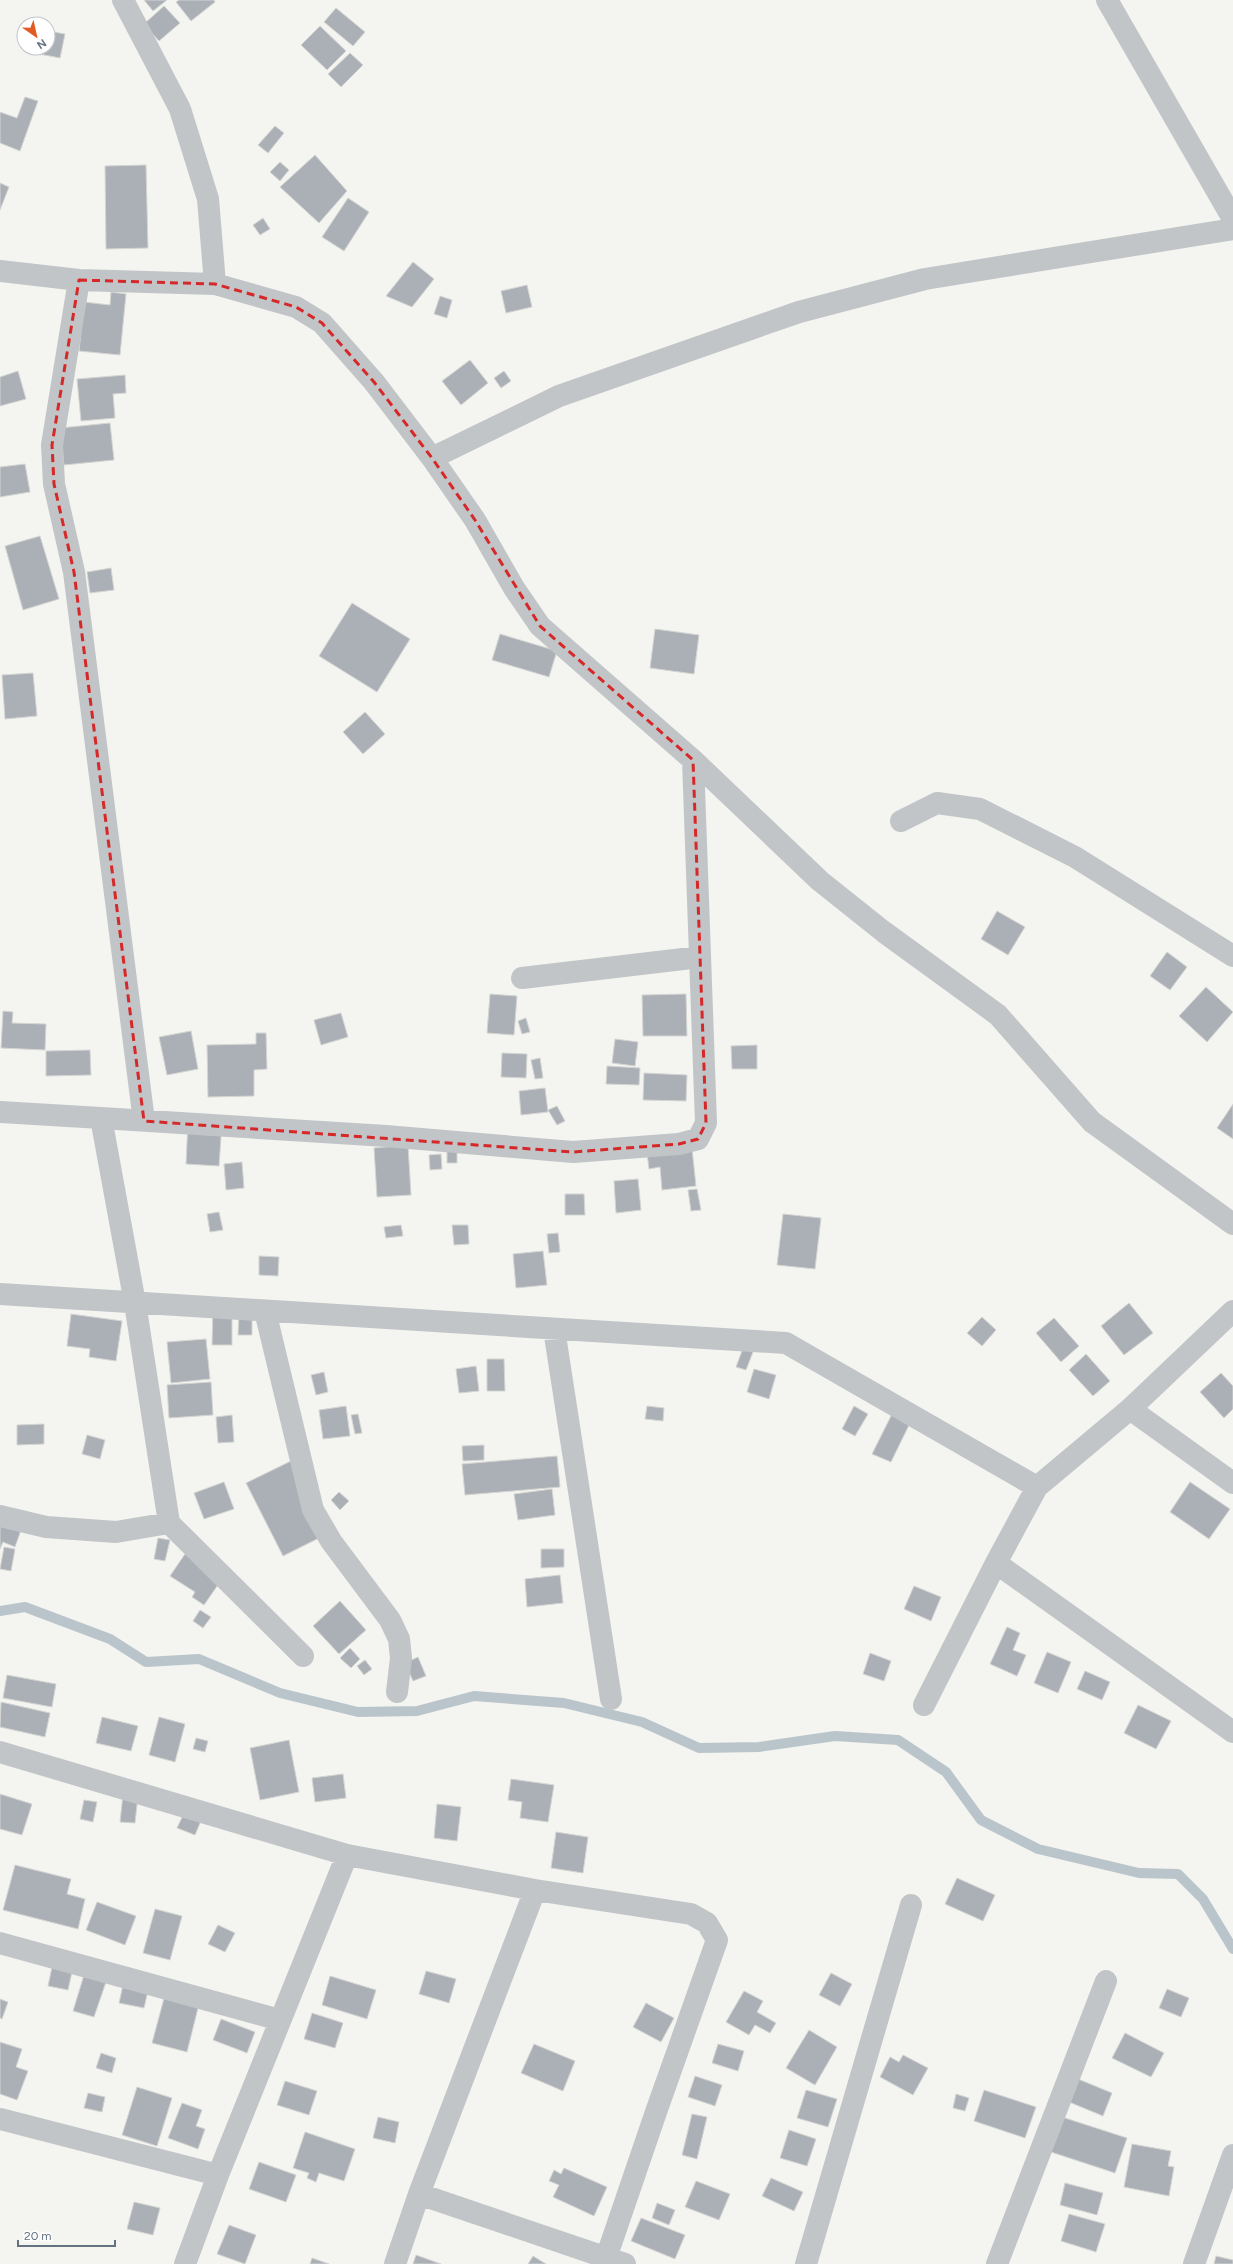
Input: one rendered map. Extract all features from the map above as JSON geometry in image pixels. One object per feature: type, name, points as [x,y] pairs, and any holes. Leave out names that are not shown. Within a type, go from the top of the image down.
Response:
[{"type":"street","points":[[123,0],[180,109],[208,199],[215,284]]},
{"type":"street","points":[[1107,0],[1233,219]]},
{"type":"street","points":[[432,458],[559,396],[799,312],[925,279],[1233,228]]},
{"type":"street","points":[[0,271],[79,280],[215,284],[296,307],[322,323],[374,382],[432,458],[475,520],[514,588],[540,626],[693,760],[820,881],[884,932],[998,1015],[1092,1122],[1233,1224]]},
{"type":"street","points":[[79,280],[52,445],[54,484],[74,572],[144,1121]]},
{"type":"street","points":[[0,1112],[386,1136],[573,1152],[679,1144],[698,1139],[706,1123],[693,760]]},
{"type":"street","points":[[901,821],[937,804],[980,809],[1075,857],[1233,956]]},
{"type":"street","points":[[522,978],[700,956]]},
{"type":"street","points":[[101,1118],[135,1303],[169,1524],[303,1656]]},
{"type":"street","points":[[0,1294],[786,1343],[1037,1487]]},
{"type":"street","points":[[265,1311],[313,1510],[331,1541],[390,1620],[399,1639],[402,1658],[397,1692]]},
{"type":"street","points":[[924,1705],[996,1563],[1037,1487],[1130,1409],[1233,1311]]},
{"type":"street","points":[[554,1329],[611,1699]]},
{"type":"street","points":[[1130,1409],[1233,1483]]},
{"type":"street","points":[[0,1516],[46,1528],[116,1532],[169,1524]]},
{"type":"street","points":[[996,1563],[1233,1732]]},
{"type":"street","points":[[0,1752],[347,1854],[535,1890],[691,1914],[707,1923],[717,1940],[658,2105],[612,2262],[419,2194]]},
{"type":"street","points":[[185,2264],[218,2175],[347,1854]]},
{"type":"street","points":[[395,2264],[419,2194],[535,1890]]},
{"type":"street","points":[[806,2264],[911,1905]]},
{"type":"street","points":[[0,1943],[280,2020]]},
{"type":"street","points":[[997,2264],[1106,1981]]},
{"type":"street","points":[[0,2119],[218,2175]]},
{"type":"street","points":[[1194,2264],[1233,2155]]},
{"type":"highlighted area","points":[[79,280],[215,284],[296,307],[322,323],[374,382],[432,458],[475,520],[540,626],[693,760],[706,1123],[698,1139],[679,1144],[573,1152],[144,1121],[74,572],[54,484],[52,445]]},
{"type":"building","points":[[144,0],[167,0],[153,11]]},
{"type":"building","points":[[179,0],[214,0],[215,2],[191,21],[176,2]]},
{"type":"building","points":[[164,6],[180,23],[159,41],[144,24]]},
{"type":"building","points":[[336,8],[365,32],[353,46],[324,22]]},
{"type":"building","points":[[320,26],[346,51],[327,70],[301,45]]},
{"type":"building","points":[[56,32],[65,34],[60,58],[50,56],[56,56]]},
{"type":"building","points":[[350,53],[363,65],[341,87],[328,74]]},
{"type":"building","points":[[25,97],[38,101],[20,151],[0,143],[0,112],[17,118]]},
{"type":"building","points":[[275,126],[284,133],[268,153],[258,145]]},
{"type":"building","points":[[315,155],[347,191],[319,223],[280,187]]},
{"type":"building","points":[[280,162],[289,170],[280,181],[270,172]]},
{"type":"building","points":[[146,165],[148,248],[106,249],[105,166]]},
{"type":"building","points":[[0,183],[9,187],[0,210]]},
{"type":"building","points":[[348,198],[369,212],[344,251],[322,237]]},
{"type":"building","points":[[263,218],[270,229],[260,235],[253,225]]},
{"type":"building","points":[[413,262],[434,279],[412,307],[386,296]]},
{"type":"building","points":[[527,285],[532,307],[506,313],[501,291]]},
{"type":"building","points":[[111,292],[126,294],[120,355],[79,351],[84,302],[110,305]]},
{"type":"building","points":[[440,296],[452,300],[447,318],[434,314]]},
{"type":"building","points":[[470,360],[488,383],[461,405],[442,381]]},
{"type":"building","points":[[18,371],[26,399],[0,406],[0,377]]},
{"type":"building","points":[[504,371],[511,381],[501,388],[494,378]]},
{"type":"building","points":[[125,375],[126,393],[113,394],[115,418],[81,421],[77,379]]},
{"type":"building","points":[[110,423],[114,460],[64,465],[60,428]]},
{"type":"building","points":[[25,464],[30,492],[0,497],[0,467]]},
{"type":"building","points":[[40,536],[59,599],[23,610],[5,546]]},
{"type":"building","points":[[111,568],[114,590],[90,593],[87,572]]},
{"type":"building","points":[[352,603],[410,639],[377,692],[319,656]]},
{"type":"building","points":[[655,629],[699,635],[694,674],[650,668]]},
{"type":"building","points":[[500,634],[557,651],[549,677],[492,660]]},
{"type":"building","points":[[33,673],[37,716],[5,719],[2,675]]},
{"type":"building","points":[[365,712],[385,734],[363,754],[343,732]]},
{"type":"building","points":[[997,911],[1025,927],[1008,955],[981,939]]},
{"type":"building","points":[[1167,952],[1187,967],[1170,990],[1150,976]]},
{"type":"building","points":[[1206,987],[1233,1012],[1207,1042],[1179,1016]]},
{"type":"building","points":[[490,994],[517,996],[514,1035],[487,1033]]},
{"type":"building","points":[[686,994],[687,1036],[643,1036],[642,995]]},
{"type":"building","points":[[3,1011],[13,1012],[12,1023],[46,1024],[45,1050],[1,1048]]},
{"type":"building","points":[[341,1013],[348,1037],[321,1045],[314,1020]]},
{"type":"building","points":[[526,1018],[530,1032],[522,1034],[518,1021]]},
{"type":"building","points":[[191,1031],[198,1069],[167,1075],[159,1037]]},
{"type":"building","points":[[256,1033],[266,1033],[267,1069],[254,1070],[254,1096],[208,1097],[207,1045],[256,1044]]},
{"type":"building","points":[[615,1039],[638,1042],[635,1066],[612,1063]]},
{"type":"building","points":[[757,1045],[757,1069],[732,1069],[731,1046]]},
{"type":"building","points":[[90,1050],[91,1075],[46,1076],[46,1051]]},
{"type":"building","points":[[502,1053],[527,1054],[526,1078],[501,1077]]},
{"type":"building","points":[[540,1058],[543,1078],[535,1079],[531,1060]]},
{"type":"building","points":[[607,1066],[640,1068],[639,1085],[606,1084]]},
{"type":"building","points":[[644,1073],[687,1075],[686,1101],[643,1100]]},
{"type":"building","points":[[545,1088],[548,1112],[521,1115],[519,1091]]},
{"type":"building","points":[[1233,1104],[1233,1139],[1217,1128]]},
{"type":"building","points":[[557,1106],[565,1121],[557,1125],[548,1110]]},
{"type":"building","points":[[188,1121],[222,1123],[219,1166],[186,1164]]},
{"type":"building","points":[[691,1139],[696,1186],[662,1190],[660,1167],[649,1169],[646,1145]]},
{"type":"building","points":[[408,1145],[411,1195],[377,1197],[374,1148]]},
{"type":"building","points":[[447,1150],[457,1150],[457,1163],[447,1163]]},
{"type":"building","points":[[441,1154],[442,1169],[430,1170],[429,1155]]},
{"type":"building","points":[[242,1162],[244,1188],[226,1190],[224,1164]]},
{"type":"building","points":[[638,1179],[641,1210],[616,1213],[614,1181]]},
{"type":"building","points":[[697,1189],[701,1210],[691,1211],[688,1190]]},
{"type":"building","points":[[565,1194],[584,1194],[585,1215],[565,1215]]},
{"type":"building","points":[[219,1212],[223,1230],[210,1232],[207,1214]]},
{"type":"building","points":[[783,1214],[821,1218],[815,1269],[777,1265]]},
{"type":"building","points":[[401,1225],[403,1236],[386,1238],[384,1227]]},
{"type":"building","points":[[452,1225],[468,1225],[469,1244],[454,1245]]},
{"type":"building","points":[[558,1233],[560,1252],[549,1253],[547,1234]]},
{"type":"building","points":[[543,1251],[547,1285],[516,1288],[513,1254]]},
{"type":"building","points":[[259,1256],[279,1257],[278,1276],[259,1275]]},
{"type":"building","points":[[1129,1303],[1153,1333],[1124,1355],[1101,1326]]},
{"type":"building","points":[[213,1306],[232,1307],[232,1345],[212,1345]]},
{"type":"building","points":[[239,1313],[252,1313],[252,1335],[238,1335]]},
{"type":"building","points":[[71,1314],[122,1321],[116,1361],[89,1357],[90,1349],[67,1346]]},
{"type":"building","points":[[982,1317],[996,1330],[982,1346],[967,1333]]},
{"type":"building","points":[[1054,1318],[1079,1346],[1061,1362],[1036,1333]]},
{"type":"building","points":[[206,1339],[210,1379],[171,1383],[167,1342]]},
{"type":"building","points":[[743,1348],[753,1352],[746,1370],[736,1367]]},
{"type":"building","points":[[1086,1354],[1110,1381],[1093,1396],[1069,1370]]},
{"type":"building","points":[[487,1359],[504,1359],[505,1391],[487,1391]]},
{"type":"building","points":[[476,1366],[479,1391],[459,1393],[456,1369]]},
{"type":"building","points":[[754,1369],[776,1375],[769,1399],[747,1392]]},
{"type":"building","points":[[324,1372],[328,1392],[316,1395],[311,1375]]},
{"type":"building","points":[[1221,1373],[1233,1386],[1233,1409],[1224,1418],[1200,1392]]},
{"type":"building","points":[[211,1382],[213,1415],[169,1418],[167,1385]]},
{"type":"building","points":[[346,1406],[350,1436],[323,1439],[319,1410]]},
{"type":"building","points":[[647,1406],[664,1408],[663,1421],[645,1419]]},
{"type":"building","points":[[854,1406],[868,1414],[855,1436],[842,1429]]},
{"type":"building","points":[[358,1414],[362,1433],[355,1434],[351,1415]]},
{"type":"building","points":[[892,1414],[910,1423],[891,1462],[872,1454]]},
{"type":"building","points":[[232,1415],[234,1442],[218,1443],[216,1417]]},
{"type":"building","points":[[44,1424],[44,1444],[17,1445],[17,1425]]},
{"type":"building","points":[[87,1435],[105,1440],[100,1459],[82,1454]]},
{"type":"building","points":[[484,1445],[484,1460],[463,1461],[462,1446]]},
{"type":"building","points":[[557,1456],[560,1487],[465,1495],[462,1464]]},
{"type":"building","points":[[293,1460],[329,1533],[283,1556],[246,1483]]},
{"type":"building","points":[[224,1482],[234,1509],[204,1519],[194,1493]]},
{"type":"building","points":[[1190,1482],[1230,1509],[1209,1539],[1170,1512]]},
{"type":"building","points":[[552,1489],[555,1515],[518,1520],[514,1494]]},
{"type":"building","points":[[339,1492],[349,1501],[340,1510],[331,1500]]},
{"type":"building","points":[[0,1522],[21,1530],[15,1547],[3,1542],[0,1549]]},
{"type":"building","points":[[158,1538],[170,1540],[165,1561],[154,1559]]},
{"type":"building","points":[[4,1547],[15,1549],[11,1571],[0,1569]]},
{"type":"building","points":[[541,1549],[564,1549],[564,1567],[541,1568]]},
{"type":"building","points":[[185,1554],[222,1579],[204,1605],[192,1597],[195,1592],[170,1576]]},
{"type":"building","points":[[560,1575],[563,1603],[527,1607],[525,1579]]},
{"type":"building","points":[[914,1586],[941,1597],[931,1621],[904,1609]]},
{"type":"building","points":[[340,1601],[366,1630],[339,1654],[313,1626]]},
{"type":"building","points":[[200,1610],[211,1617],[203,1628],[193,1621]]},
{"type":"building","points":[[1007,1627],[1020,1633],[1013,1650],[1026,1655],[1017,1676],[990,1664]]},
{"type":"building","points":[[350,1648],[360,1659],[351,1668],[340,1658]]},
{"type":"building","points":[[1047,1652],[1071,1662],[1058,1693],[1034,1683]]},
{"type":"building","points":[[870,1653],[891,1661],[884,1681],[863,1674]]},
{"type":"building","points":[[418,1657],[426,1676],[413,1681],[405,1663]]},
{"type":"building","points":[[365,1660],[372,1669],[364,1675],[357,1666]]},
{"type":"building","points":[[1085,1671],[1110,1682],[1102,1700],[1077,1689]]},
{"type":"building","points":[[7,1675],[56,1684],[52,1707],[3,1698]]},
{"type":"building","points":[[1,1702],[50,1713],[45,1737],[0,1727]]},
{"type":"building","points":[[1138,1705],[1171,1721],[1156,1749],[1124,1733]]},
{"type":"building","points":[[102,1717],[138,1726],[131,1751],[96,1743]]},
{"type":"building","points":[[159,1717],[185,1724],[175,1762],[149,1755]]},
{"type":"building","points":[[196,1738],[208,1741],[205,1752],[193,1749]]},
{"type":"building","points":[[289,1740],[299,1792],[260,1800],[250,1748]]},
{"type":"building","points":[[343,1774],[346,1798],[315,1802],[312,1778]]},
{"type":"building","points":[[511,1779],[554,1785],[548,1822],[520,1818],[522,1802],[508,1800]]},
{"type":"building","points":[[0,1794],[32,1804],[22,1835],[0,1829]]},
{"type":"building","points":[[123,1794],[138,1796],[135,1823],[120,1822]]},
{"type":"building","points":[[84,1800],[97,1802],[93,1822],[80,1819]]},
{"type":"building","points":[[437,1804],[461,1807],[457,1841],[434,1838]]},
{"type":"building","points":[[186,1809],[203,1816],[195,1835],[177,1828]]},
{"type":"building","points":[[556,1832],[588,1837],[583,1873],[551,1868]]},
{"type":"building","points":[[15,1865],[71,1879],[67,1894],[85,1899],[78,1929],[3,1910]]},
{"type":"building","points":[[957,1878],[995,1895],[983,1921],[945,1904]]},
{"type":"building","points":[[97,1902],[136,1916],[125,1945],[86,1930]]},
{"type":"building","points":[[155,1909],[182,1916],[170,1960],[143,1953]]},
{"type":"building","points":[[218,1925],[235,1933],[225,1952],[208,1944]]},
{"type":"building","points":[[52,1967],[72,1972],[68,1990],[48,1986]]},
{"type":"building","points":[[426,1971],[456,1979],[449,2003],[419,1994]]},
{"type":"building","points":[[831,1973],[852,1984],[840,2006],[819,1995]]},
{"type":"building","points":[[84,1975],[106,1982],[94,2017],[73,2011]]},
{"type":"building","points":[[330,1976],[376,1990],[367,2019],[322,2005]]},
{"type":"building","points":[[123,1985],[148,1991],[144,2008],[119,2003]]},
{"type":"building","points":[[1167,1989],[1189,1998],[1181,2017],[1159,2008]]},
{"type":"building","points":[[166,1991],[200,2000],[187,2052],[152,2043]]},
{"type":"building","points":[[744,1991],[763,2001],[757,2012],[776,2023],[770,2033],[755,2025],[749,2035],[726,2022]]},
{"type":"building","points":[[0,1999],[8,2002],[2,2019],[0,2018]]},
{"type":"building","points":[[646,2003],[674,2018],[661,2042],[633,2027]]},
{"type":"building","points":[[312,2013],[343,2023],[335,2048],[304,2039]]},
{"type":"building","points":[[221,2019],[255,2032],[247,2053],[213,2040]]},
{"type":"building","points":[[809,2030],[837,2047],[815,2085],[786,2068]]},
{"type":"building","points":[[1125,2033],[1164,2053],[1151,2077],[1112,2058]]},
{"type":"building","points":[[0,2042],[22,2049],[16,2067],[28,2071],[17,2100],[0,2094]]},
{"type":"building","points":[[534,2044],[575,2061],[563,2091],[521,2073]]},
{"type":"building","points":[[718,2044],[744,2051],[738,2071],[712,2063]]},
{"type":"building","points":[[101,2053],[116,2058],[112,2073],[96,2068]]},
{"type":"building","points":[[903,2055],[928,2068],[913,2095],[880,2077],[890,2057],[899,2062]]},
{"type":"building","points":[[695,2076],[722,2085],[715,2106],[688,2097]]},
{"type":"building","points":[[1078,2079],[1112,2093],[1103,2116],[1069,2102]]},
{"type":"building","points":[[285,2081],[317,2091],[309,2115],[277,2105]]},
{"type":"building","points":[[137,2087],[172,2098],[157,2146],[122,2135]]},
{"type":"building","points":[[806,2090],[837,2099],[828,2127],[797,2118]]},
{"type":"building","points":[[984,2090],[1036,2107],[1025,2138],[974,2121]]},
{"type":"building","points":[[88,2093],[105,2097],[102,2112],[84,2108]]},
{"type":"building","points":[[956,2094],[969,2098],[965,2111],[953,2108]]},
{"type":"building","points":[[182,2103],[202,2110],[196,2126],[205,2129],[198,2149],[168,2138]]},
{"type":"building","points":[[692,2114],[707,2117],[697,2159],[682,2155]]},
{"type":"building","points":[[378,2117],[399,2122],[395,2143],[373,2138]]},
{"type":"building","points":[[1062,2117],[1127,2138],[1115,2173],[1051,2152]]},
{"type":"building","points":[[789,2130],[816,2139],[807,2166],[780,2158]]},
{"type":"building","points":[[305,2132],[355,2149],[344,2181],[319,2173],[316,2182],[307,2178],[309,2173],[293,2168]]},
{"type":"building","points":[[1132,2144],[1171,2151],[1168,2166],[1174,2167],[1169,2196],[1124,2187]]},
{"type":"building","points":[[259,2162],[296,2175],[286,2202],[249,2189]]},
{"type":"building","points":[[564,2168],[607,2187],[594,2216],[553,2197],[559,2185],[549,2181],[554,2170],[561,2174]]},
{"type":"building","points":[[771,2178],[803,2192],[794,2211],[762,2196]]},
{"type":"building","points":[[696,2181],[730,2194],[719,2220],[685,2207]]},
{"type":"building","points":[[1065,2183],[1103,2193],[1097,2215],[1060,2205]]},
{"type":"building","points":[[134,2202],[160,2208],[153,2235],[127,2229]]},
{"type":"building","points":[[657,2203],[675,2210],[669,2225],[652,2218]]},
{"type":"building","points":[[1069,2214],[1105,2224],[1096,2252],[1061,2241]]},
{"type":"building","points":[[641,2218],[685,2235],[675,2259],[631,2241]]},
{"type":"building","points":[[229,2225],[256,2235],[245,2264],[217,2254]]},
{"type":"building","points":[[416,2255],[441,2264],[413,2264]]},
{"type":"building","points":[[533,2256],[546,2264],[528,2264]]},
{"type":"building","points":[[1216,2256],[1233,2260],[1233,2264],[1214,2264]]},
{"type":"building","points":[[312,2258],[329,2264],[310,2264]]},
{"type":"waterway","points":[[0,1611],[25,1607],[110,1639],[146,1662],[199,1659],[280,1693],[358,1712],[417,1711],[474,1696],[564,1703],[642,1722],[699,1748],[759,1747],[835,1736],[898,1740],[946,1772],[981,1820],[1038,1849],[1139,1873],[1178,1874],[1203,1899],[1233,1949]]}]
